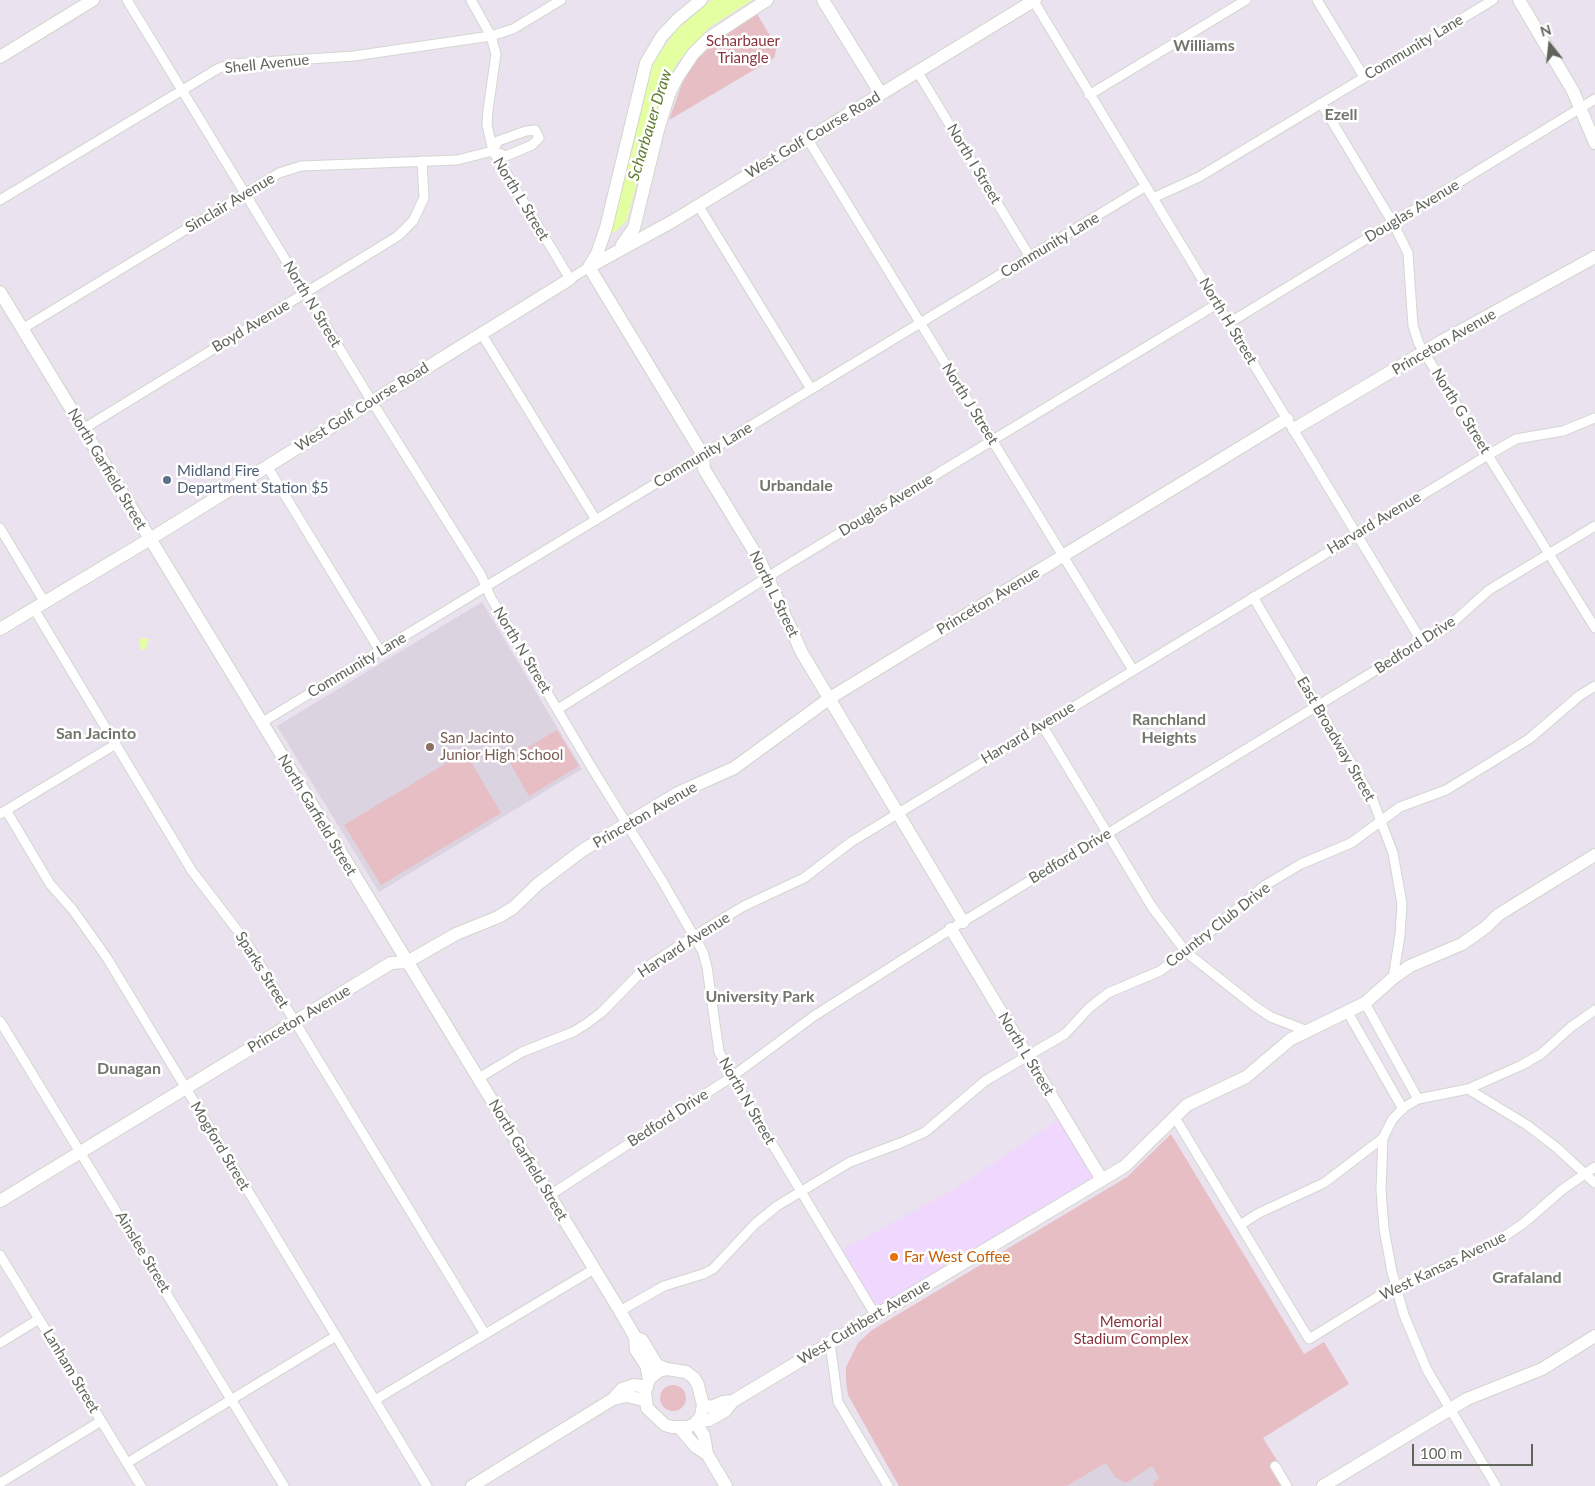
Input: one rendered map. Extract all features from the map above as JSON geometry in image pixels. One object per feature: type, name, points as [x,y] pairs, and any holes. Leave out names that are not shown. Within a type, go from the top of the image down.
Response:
[{"type":"street","points":[[0,57],[93,0]]},
{"type":"street","name":"North N Street","points":[[127,0],[486,586],[694,936],[703,952],[707,967],[719,1052],[876,1316]]},
{"type":"street","name":"North L Street","points":[[471,0],[491,36],[496,54],[487,126],[492,151],[570,279]]},
{"type":"street","name":"Shell Avenue","points":[[0,200],[181,89],[219,68],[232,64],[354,56],[491,36],[513,29],[561,0]]},
{"type":"street","points":[[589,267],[597,254],[606,228],[646,63],[662,36],[677,20],[701,0]]},
{"type":"street","points":[[570,279],[620,248],[634,228],[658,130],[669,94],[684,68],[704,42],[767,0]]},
{"type":"street","points":[[824,0],[881,94]]},
{"type":"street","name":"West Golf Course Road","points":[[589,267],[698,205],[1034,0]]},
{"type":"street","name":"North H Street","points":[[1034,0],[1422,642]]},
{"type":"street","points":[[1090,95],[1246,0]]},
{"type":"street","points":[[1317,0],[1364,78]]},
{"type":"street","name":"Community Lane","points":[[1153,198],[1199,177],[1493,0]]},
{"type":"street","points":[[1519,0],[1573,91],[1595,143]]},
{"type":"street","name":"North I Street","points":[[917,72],[1030,257]]},
{"type":"street","name":"Douglas Avenue","points":[[1229,323],[1595,99]]},
{"type":"street","name":"North G Street","points":[[1321,103],[1393,223],[1408,254],[1413,326],[1419,344],[1595,628]]},
{"type":"street","points":[[526,130],[535,130],[538,134],[539,138],[536,142],[506,156],[492,151],[498,141],[526,130]]},
{"type":"street","name":"North J Street","points":[[807,138],[919,324],[1133,670]]},
{"type":"street","name":"Sinclair Avenue","points":[[22,329],[279,173],[301,166],[457,160],[492,151]]},
{"type":"street","name":"Boyd Avenue","points":[[83,429],[398,236],[413,221],[424,198],[422,161]]},
{"type":"street","name":"Community Lane","points":[[261,722],[1146,186]]},
{"type":"street","points":[[698,205],[811,389]]},
{"type":"street","name":"Princeton Avenue","points":[[0,1201],[391,963],[407,962],[448,938],[488,922],[512,908],[538,884],[583,850],[678,793],[734,768],[830,698],[1063,555],[1290,424],[1425,352],[1595,256]]},
{"type":"street","name":"North L Street","points":[[589,267],[703,454],[704,469],[768,577],[802,653],[963,922]]},
{"type":"street","name":"West Golf Course Road","points":[[0,629],[150,540],[371,400],[570,279]]},
{"type":"street","name":"North Garfield Street","points":[[0,292],[635,1336]]},
{"type":"street","name":"Douglas Avenue","points":[[558,709],[768,577],[1217,304]]},
{"type":"street","points":[[481,333],[596,520]]},
{"type":"street","name":"Harvard Avenue","points":[[479,1078],[522,1052],[573,1032],[586,1024],[602,1012],[644,968],[694,936],[744,906],[804,878],[851,842],[898,812],[1488,455],[1516,439],[1563,431],[1595,418]]},
{"type":"street","points":[[267,466],[380,651]]},
{"type":"street","name":"Bedford Drive","points":[[550,1195],[733,1076],[814,1016],[951,929],[1450,625],[1489,590],[1595,526]]},
{"type":"street","name":"Sparks Street","points":[[0,528],[40,606],[116,744],[192,871],[246,943],[484,1334]]},
{"type":"street","name":"East Broadway Street","points":[[1253,597],[1372,798],[1381,821],[1392,853],[1402,904],[1400,935],[1393,978]]},
{"type":"street","name":"Country Club Drive","points":[[620,1311],[664,1286],[713,1269],[755,1224],[777,1206],[850,1162],[925,1132],[985,1081],[1064,1034],[1089,1008],[1108,993],[1160,971],[1186,952],[1264,886],[1301,864],[1352,843],[1400,807],[1446,790],[1529,739],[1579,696],[1595,686]]},
{"type":"street","points":[[1042,725],[1152,906],[1186,952],[1271,1017],[1305,1030]]},
{"type":"street","points":[[3,812],[116,744]]},
{"type":"street","name":"Mogford Street","points":[[3,812],[50,884],[73,910],[107,958],[427,1486]]},
{"type":"street","name":"West Cuthbert Avenue","points":[[697,1422],[709,1420],[725,1412],[733,1402],[1125,1166],[1187,1104],[1246,1078],[1291,1039],[1305,1030],[1365,1003],[1393,978],[1410,966],[1462,944],[1486,927],[1498,915],[1595,855]]},
{"type":"street","name":"North L Street","points":[[951,929],[1102,1180]]},
{"type":"street","points":[[1365,1003],[1418,1099]]},
{"type":"street","points":[[1496,1486],[1450,1410],[1418,1350],[1396,1286],[1387,1250],[1382,1203],[1383,1138],[1392,1120],[1402,1109],[1418,1099],[1468,1089],[1541,1054],[1571,1027],[1595,1010]]},
{"type":"street","points":[[1347,1011],[1402,1109]]},
{"type":"street","name":"Ainslee Street","points":[[0,1021],[284,1486]]},
{"type":"street","points":[[1376,1062],[1392,1053]]},
{"type":"street","points":[[1468,1089],[1527,1125],[1557,1148],[1595,1182]]},
{"type":"street","points":[[1174,1116],[1240,1225],[1259,1213],[1302,1195],[1324,1183],[1383,1138]]},
{"type":"street","name":"West Kansas Avenue","points":[[1240,1225],[1310,1339],[1396,1286],[1493,1244],[1524,1223],[1563,1189],[1595,1167]]},
{"type":"street","name":"Lanham Street","points":[[0,1255],[141,1486]]},
{"type":"street","points":[[375,1400],[594,1268]]},
{"type":"street","points":[[0,1344],[39,1319]]},
{"type":"street","points":[[127,1462],[336,1336]]},
{"type":"street","points":[[635,1336],[642,1340],[657,1365],[667,1369],[686,1372],[694,1378],[703,1405],[701,1416],[697,1422],[679,1428],[665,1425],[651,1415],[644,1400],[648,1383],[646,1365],[636,1350],[635,1336]]},
{"type":"street","points":[[1323,1486],[1467,1399],[1542,1369],[1595,1336]]},
{"type":"street","points":[[830,1343],[838,1402],[888,1486]]},
{"type":"street","points":[[472,1486],[613,1399],[622,1389],[648,1383],[659,1371],[667,1369]]},
{"type":"street","points":[[613,1399],[627,1396],[644,1400]]},
{"type":"street","name":"West Cuthbert Avenue","points":[[703,1405],[711,1407],[723,1402],[733,1402]]},
{"type":"street","points":[[0,1483],[101,1421]]},
{"type":"street","points":[[697,1422],[704,1436],[707,1454],[721,1484]]},
{"type":"street","points":[[679,1428],[696,1447],[707,1454]]},
{"type":"street","points":[[1275,1466],[1287,1486]]},
{"type":"shaded area","name":"San Jacinto Junior High School","points":[[482,602],[582,769],[379,892],[277,726]]},
{"type":"shaded area","points":[[1064,1116],[1102,1179],[876,1315],[838,1252],[955,1189]]},
{"type":"shaded area","points":[[1106,1463],[1115,1477],[1152,1466],[1159,1478],[1152,1484],[1153,1486],[1067,1486]]},
{"type":"green space","name":"Scharbauer Triangle","points":[[757,14],[777,47],[774,58],[669,120],[682,84],[695,62],[713,43]]},
{"type":"green space","points":[[557,730],[579,766],[529,796],[508,759]]},
{"type":"green space","points":[[465,752],[501,813],[381,885],[344,825]]},
{"type":"green space","name":"Memorial Stadium Complex","points":[[1171,1134],[1304,1354],[1324,1342],[1349,1384],[1263,1438],[1293,1486],[1154,1486],[1152,1484],[1159,1478],[1152,1466],[1126,1483],[1115,1477],[1106,1463],[1067,1486],[899,1486],[848,1395],[846,1367],[858,1343],[872,1330],[1127,1177]]},
{"type":"green space","points":[[673,1385],[683,1388],[686,1398],[683,1408],[673,1411],[663,1408],[660,1398],[663,1388]]},
{"type":"water","name":"Scharbauer Draw","points":[[712,0],[752,0],[710,27],[677,63],[663,90],[627,220],[614,233],[609,231],[645,83],[655,60],[679,26],[699,8]]},
{"type":"water","points":[[143,638],[149,639],[145,650],[141,650],[139,640]]},
{"type":"place","name":"Midland Fire Department Station $5","points":[[167,480]]},
{"type":"place","name":"San Jacinto Junior High School","points":[[430,747]]},
{"type":"place","name":"Far West Coffee","points":[[894,1257]]},
{"type":"district","name":"Williams","points":[[1204,46]]},
{"type":"district","name":"Ezell","points":[[1341,115]]},
{"type":"district","name":"Urbandale","points":[[796,486]]},
{"type":"district","name":"Ranchland Heights","points":[[1169,729]]},
{"type":"district","name":"San Jacinto","points":[[96,734]]},
{"type":"district","name":"University Park","points":[[760,997]]},
{"type":"district","name":"Dunagan","points":[[129,1069]]},
{"type":"district","name":"Grafaland","points":[[1527,1278]]}]
